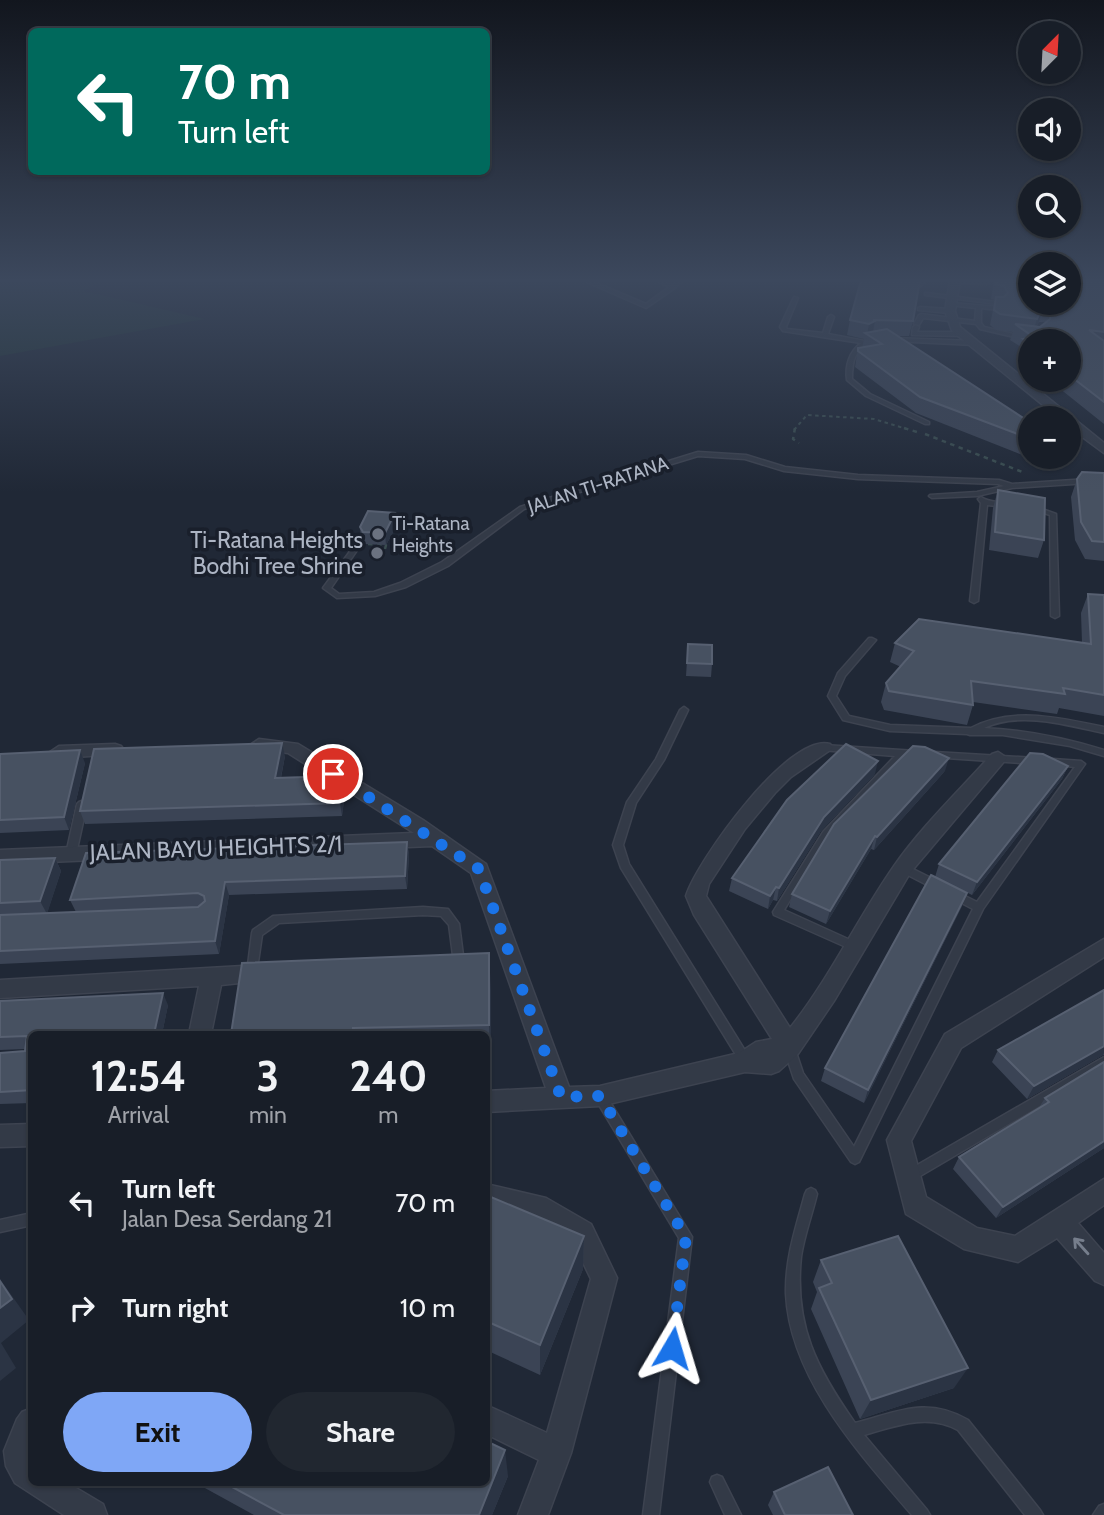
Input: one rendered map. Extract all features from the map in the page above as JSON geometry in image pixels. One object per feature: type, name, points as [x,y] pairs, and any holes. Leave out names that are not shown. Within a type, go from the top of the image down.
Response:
[{"type":"street","points":[[984,351],[1051,406]]},
{"type":"street","points":[[1081,430],[1104,449]]},
{"type":"street","points":[[240,746],[279,745],[292,748],[479,869],[561,1097]]},
{"type":"street","points":[[790,1047],[701,909],[696,896],[700,882],[757,802],[802,760],[824,748]]},
{"type":"street","points":[[41,753],[93,758],[134,750]]},
{"type":"street","points":[[490,1102],[600,1096],[746,1062],[771,1064],[790,1047],[817,1010],[903,868],[998,758]]},
{"type":"street","name":"JALAN BAYU HEIGHTS 2/1","points":[[0,857],[432,839]]},
{"type":"street","points":[[1104,947],[953,1041],[899,1140],[915,1205],[972,1240],[1018,1249],[1104,1191]]},
{"type":"street","points":[[432,965],[459,963]]},
{"type":"street","points":[[0,989],[279,973]]},
{"type":"street","points":[[201,1031],[212,977]]},
{"type":"street","points":[[0,1136],[28,1135]]},
{"type":"street","points":[[490,1197],[546,1210],[582,1233],[604,1278],[556,1453],[533,1515]]},
{"type":"street","points":[[1059,1221],[1104,1272]]},
{"type":"street","points":[[490,1421],[556,1453]]},
{"type":"street","points":[[28,1428],[17,1454],[28,1476]]},
{"type":"street","points":[[45,1486],[92,1515]]},
{"type":"lane","points":[[857,351],[849,363],[849,379],[869,395],[927,423]]},
{"type":"lane","name":"JALAN TI-RATANA","points":[[359,543],[327,588],[337,596],[375,594],[403,585],[445,564],[522,508],[698,454],[746,457],[784,468],[858,477],[999,482],[1012,486]]},
{"type":"lane","points":[[932,496],[977,494],[1012,486],[1104,480]]},
{"type":"lane","points":[[974,601],[984,503],[977,494]]},
{"type":"lane","points":[[984,503],[1016,506]]},
{"type":"lane","points":[[1026,507],[1053,514],[1055,616]]},
{"type":"lane","points":[[872,640],[841,676],[832,696],[846,718],[890,729],[1003,732],[1104,753]]},
{"type":"lane","points":[[684,709],[660,760],[632,802],[618,845],[624,865],[746,1062]]},
{"type":"lane","points":[[970,732],[983,723],[1011,719],[1060,722],[1104,730]]},
{"type":"lane","points":[[790,1047],[798,1075],[855,1158],[979,907],[1081,764],[824,748]]},
{"type":"lane","points":[[855,947],[778,912],[826,834],[903,753]]},
{"type":"lane","points":[[71,854],[86,790]]},
{"type":"lane","points":[[903,868],[979,907]]},
{"type":"lane","points":[[252,975],[257,933],[277,919],[444,912],[454,924],[459,963]]},
{"type":"lane","points":[[906,1177],[1104,1062]]},
{"type":"lane","points":[[600,1096],[686,1237],[651,1515]]},
{"type":"lane","points":[[811,1194],[795,1258],[796,1322],[812,1372],[853,1431],[922,1515]]},
{"type":"lane","points":[[0,1226],[28,1220]]},
{"type":"lane","points":[[853,1431],[936,1412],[951,1416],[963,1425],[1035,1515]]},
{"type":"lane","points":[[717,1482],[733,1515]]},
{"type":"path","points":[[799,443],[793,439],[794,429],[807,415],[874,419],[945,440],[988,462],[1054,483]]},
{"type":"path","points":[[359,543],[386,545],[385,549]]},
{"type":"shaded area","points":[[0,351],[29,351],[0,356]]},
{"type":"building","points":[[858,351],[920,351],[1018,415],[1018,434],[920,397]]},
{"type":"building","points":[[1081,351],[1104,351],[1104,402],[1081,384]]},
{"type":"building","points":[[1082,472],[1104,473],[1104,542],[1092,541],[1081,522],[1077,479]]},
{"type":"building","points":[[998,490],[1045,498],[1044,540],[995,532]]},
{"type":"building","points":[[368,511],[395,513],[385,533],[363,532],[360,527]]},
{"type":"building","points":[[1088,594],[1104,595],[1104,695],[1063,688],[1065,694],[971,681],[973,705],[889,691],[886,683],[914,651],[895,643],[919,619],[1091,644]]},
{"type":"building","points":[[688,644],[712,645],[712,664],[687,663]]},
{"type":"building","points":[[282,743],[275,778],[337,776],[343,780],[340,803],[80,811],[94,749]]},
{"type":"building","points":[[846,744],[878,761],[824,817],[779,888],[776,887],[770,896],[732,878],[787,800]]},
{"type":"building","points":[[913,746],[925,747],[949,758],[877,837],[875,836],[830,911],[792,894],[834,824]]},
{"type":"building","points":[[80,750],[64,817],[0,820],[0,754]]},
{"type":"building","points":[[1030,753],[1043,754],[1068,766],[977,882],[939,864]]},
{"type":"building","points":[[407,842],[405,876],[225,882],[215,941],[0,951],[0,915],[198,907],[205,901],[204,896],[198,893],[70,900],[86,853]]},
{"type":"building","points":[[55,858],[40,901],[0,903],[0,860]]},
{"type":"building","points":[[931,875],[967,893],[868,1090],[825,1068]]},
{"type":"building","points":[[489,953],[489,1025],[353,1028],[353,1031],[231,1031],[242,963]]},
{"type":"building","points":[[1104,990],[1104,1046],[1034,1086],[998,1050]]},
{"type":"building","points":[[163,993],[155,1031],[28,1031],[28,1090],[0,1092],[0,1053],[25,1051],[27,1036],[0,1037],[0,1001]]},
{"type":"building","points":[[1104,1062],[1104,1141],[1003,1207],[959,1157],[1049,1102],[1045,1098]]},
{"type":"building","points":[[490,1197],[584,1236],[540,1345],[490,1323]]},
{"type":"building","points":[[898,1236],[968,1368],[871,1400],[819,1288],[832,1283],[821,1260]]},
{"type":"building","points":[[0,1281],[12,1299],[0,1308]]},
{"type":"building","points":[[490,1443],[505,1450],[479,1515],[284,1515],[230,1486],[490,1486]]},
{"type":"building","points":[[828,1467],[853,1515],[785,1515],[774,1492]]},
{"type":"place","name":"Ti-Ratana Heights","points":[[378,534]]},
{"type":"place","name":"Ti-Ratana Heights Bodhi Tree Shrine","points":[[377,553]]},
{"type":"route","points":[[333,774],[416,825],[432,839],[479,869],[561,1097],[600,1096],[686,1237],[672,1348]]}]
